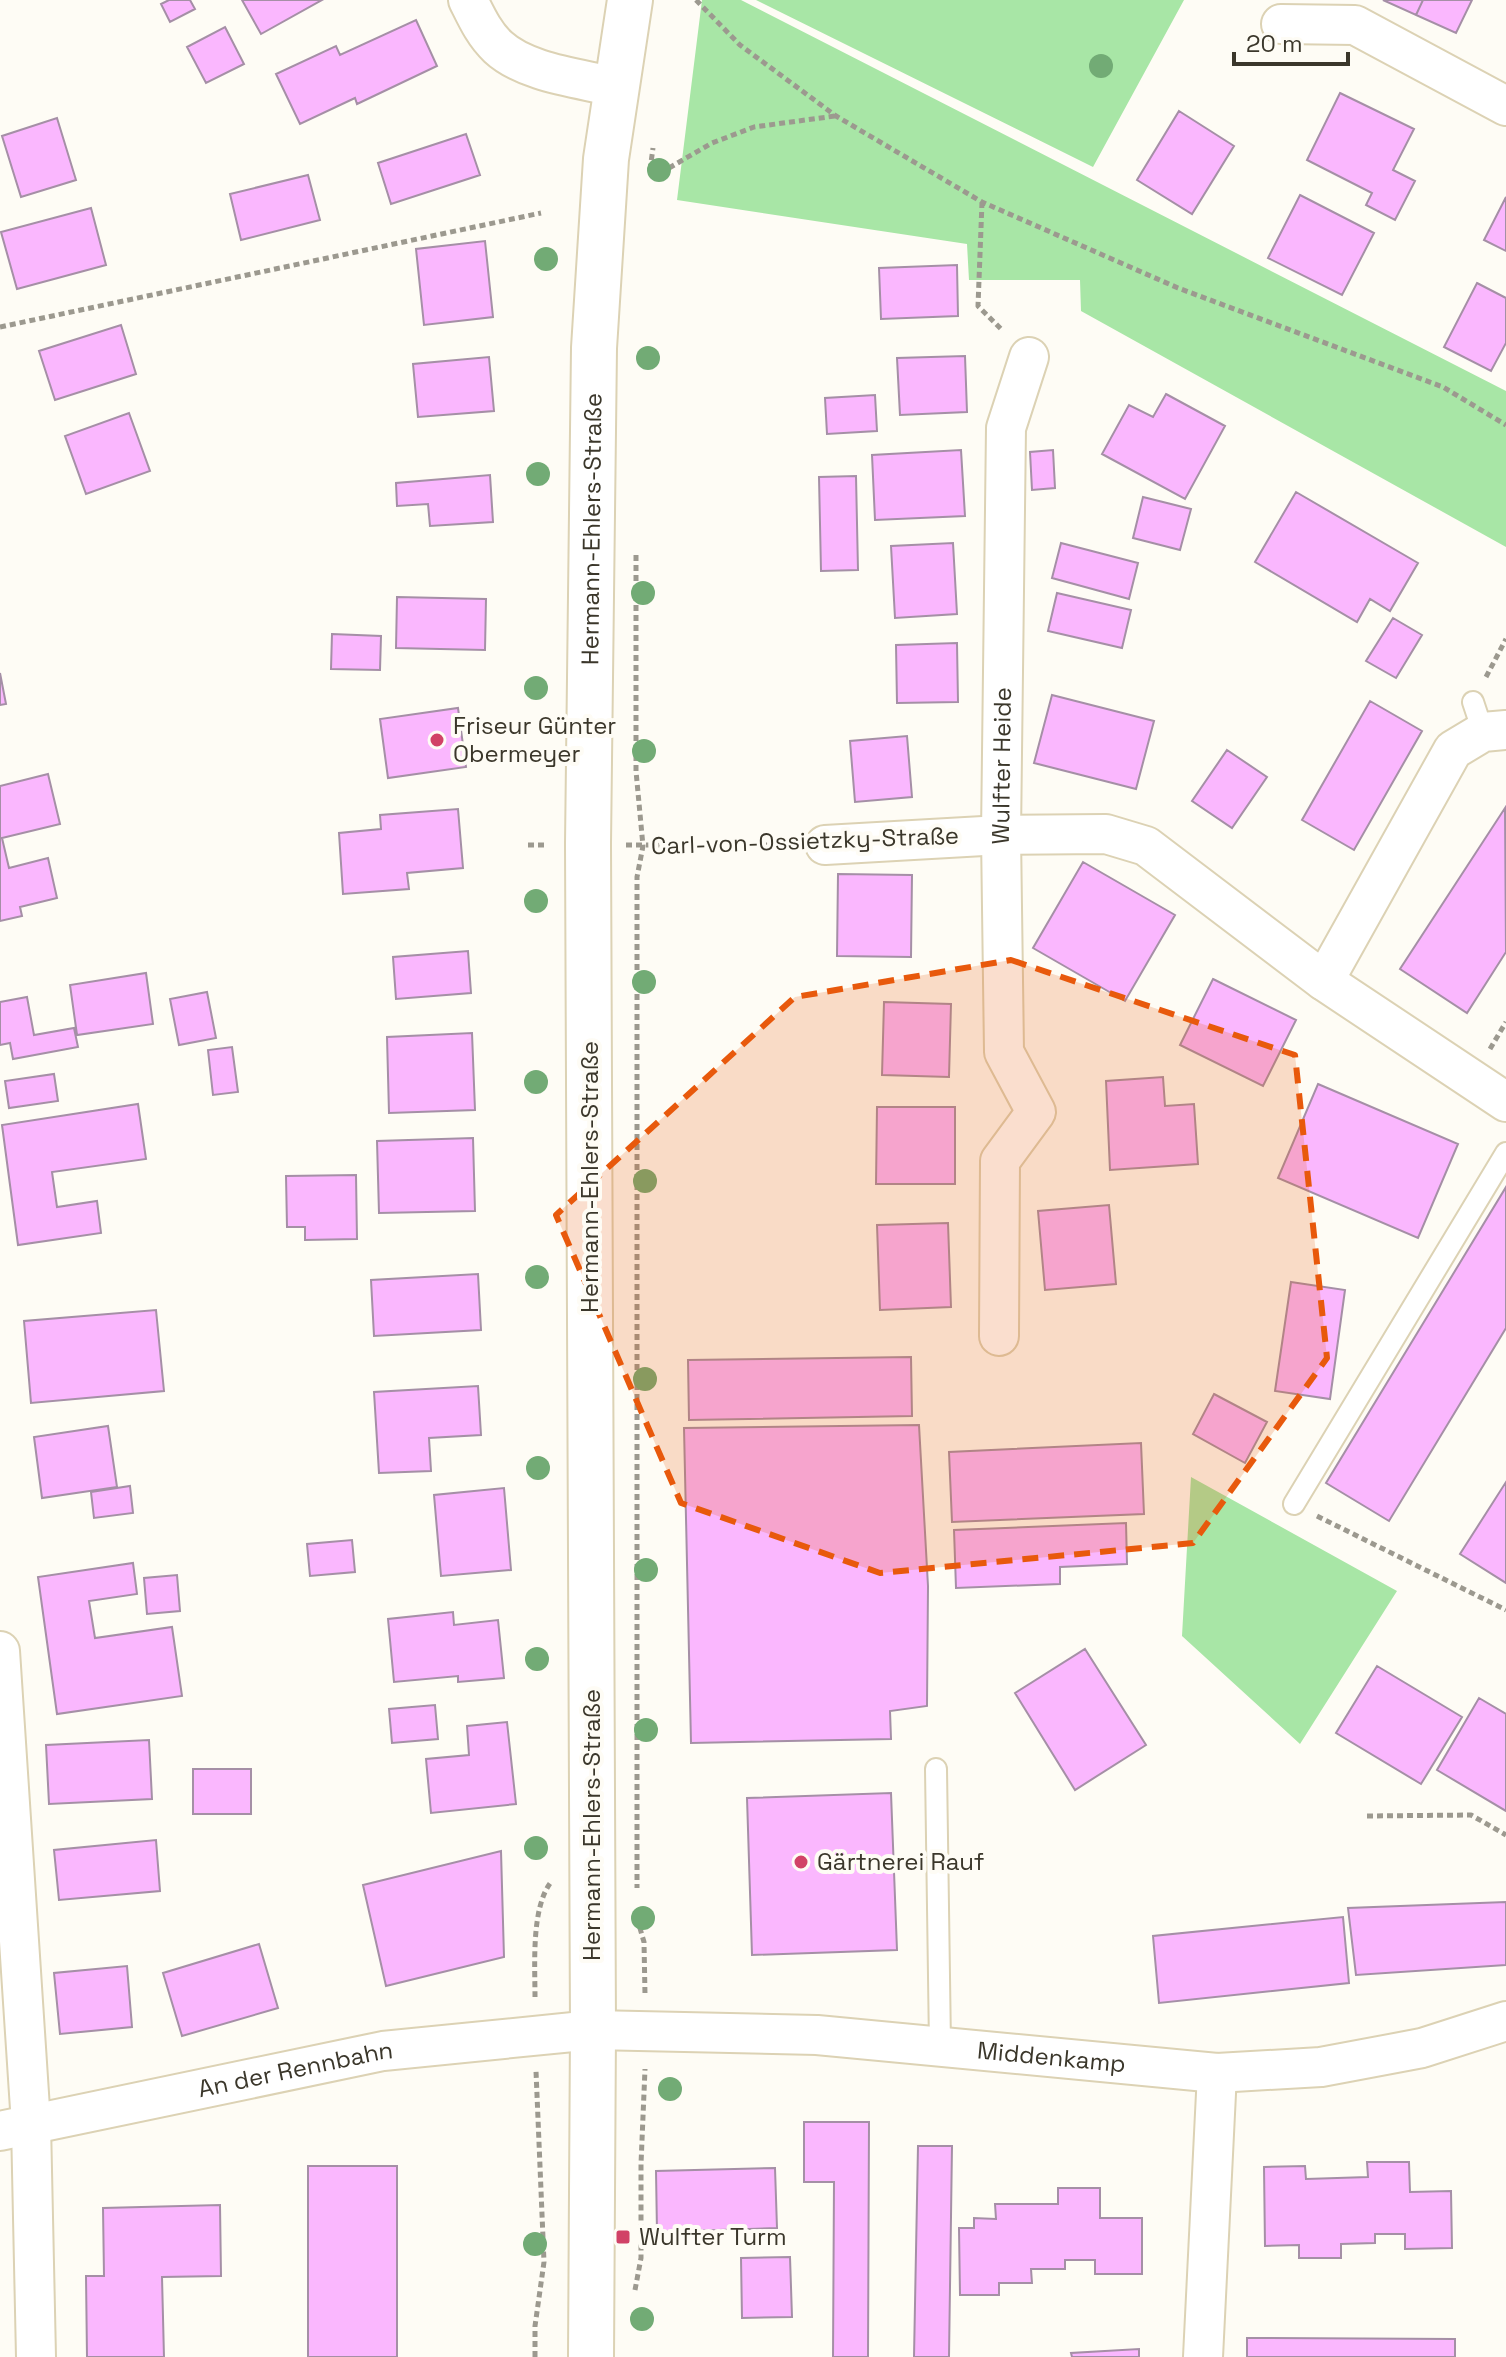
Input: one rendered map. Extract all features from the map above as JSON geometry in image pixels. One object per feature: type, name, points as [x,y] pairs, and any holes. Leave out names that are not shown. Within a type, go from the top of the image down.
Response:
[{"type":"street","points":[[468,0],[481,25],[499,48],[525,62],[615,87]]},
{"type":"street","name":"Hermann-Ehlers-Straße","points":[[591,2357],[593,2030],[588,844],[594,348],[606,159],[630,0]]},
{"type":"street","points":[[1281,24],[1355,25],[1506,106]]},
{"type":"street","name":"Wulfter Heide","points":[[999,1336],[1000,1161],[1036,1112],[1004,1052],[1001,835],[1006,428],[1029,357]]},
{"type":"street","points":[[1324,981],[1453,750],[1487,721]]},
{"type":"street","name":"Carl-von-Ossietzky-Straße","points":[[825,845],[1001,835],[1106,834],[1146,846],[1324,981],[1506,1102]]},
{"type":"street","points":[[0,1651],[15,2128],[36,2357]]},
{"type":"street","name":"Middenkamp","points":[[593,2030],[817,2035],[1217,2073],[1321,2067],[1422,2048],[1506,2021]]},
{"type":"street","name":"An der Rennbahn","points":[[15,2128],[383,2051],[593,2030]]},
{"type":"street","points":[[1203,2357],[1217,2073]]},
{"type":"lane","points":[[1294,1504],[1506,1153]]},
{"type":"lane","points":[[936,1769],[940,2045]]},
{"type":"path","points":[[696,0],[740,45],[836,116],[982,202],[1178,288],[1443,387],[1506,425]]},
{"type":"path","points":[[669,168],[712,143],[754,127],[836,116]]},
{"type":"path","points":[[649,182],[654,140]]},
{"type":"path","points":[[982,202],[978,306],[1029,357]]},
{"type":"path","points":[[0,327],[541,213]]},
{"type":"path","points":[[636,552],[636,771],[643,846],[637,877],[637,1893]]},
{"type":"path","points":[[1487,721],[1506,639]]},
{"type":"path","name":"Carl-von-Ossietzky-Straße","points":[[528,845],[825,845]]},
{"type":"path","points":[[1294,1504],[1506,1610]]},
{"type":"path","points":[[1367,1816],[1471,1815],[1506,1835]]},
{"type":"path","points":[[637,1908],[637,1924],[644,1942]]},
{"type":"path","points":[[641,2258],[641,2164],[646,2096]]},
{"type":"path","points":[[535,2357],[535,2326],[544,2262],[537,2164]]},
{"type":"highlighted area","points":[[1011,960],[1295,1055],[1327,1358],[1193,1543],[880,1573],[681,1503],[556,1215],[795,997]]},
{"type":"green space","points":[[702,0],[741,0],[1506,391],[1506,547],[1081,311],[1080,280],[969,280],[967,244],[677,200]]},
{"type":"green space","points":[[756,0],[1184,0],[1093,167]]},
{"type":"green space","points":[[1191,1477],[1397,1591],[1300,1744],[1182,1636]]},
{"type":"building","points":[[169,0],[190,0],[195,9],[170,22],[161,4]]},
{"type":"building","points":[[242,0],[322,0],[261,34]]},
{"type":"building","points":[[1383,0],[1423,0],[1416,15]]},
{"type":"building","points":[[1423,0],[1472,0],[1456,33],[1416,15]]},
{"type":"building","points":[[416,20],[437,66],[357,104],[355,98],[300,124],[276,74],[336,46],[340,55]]},
{"type":"building","points":[[225,27],[244,64],[206,83],[187,47]]},
{"type":"building","points":[[1340,93],[1414,129],[1393,170],[1415,181],[1395,220],[1366,205],[1372,193],[1307,160]]},
{"type":"building","points":[[1179,111],[1234,146],[1192,214],[1137,180]]},
{"type":"building","points":[[57,118],[76,180],[21,197],[2,136]]},
{"type":"building","points":[[466,134],[480,175],[391,204],[378,163]]},
{"type":"building","points":[[308,175],[320,220],[241,240],[230,194]]},
{"type":"building","points":[[1300,195],[1374,233],[1342,295],[1268,258]]},
{"type":"building","points":[[1506,197],[1506,251],[1484,240]]},
{"type":"building","points":[[91,208],[106,265],[17,289],[1,232]]},
{"type":"building","points":[[485,241],[493,317],[424,325],[416,249]]},
{"type":"building","points":[[957,265],[958,316],[881,319],[879,268]]},
{"type":"building","points":[[1477,283],[1506,298],[1506,343],[1491,371],[1444,347]]},
{"type":"building","points":[[121,325],[136,374],[55,400],[39,351]]},
{"type":"building","points":[[965,356],[967,412],[900,415],[897,358]]},
{"type":"building","points":[[489,357],[494,411],[418,417],[413,364]]},
{"type":"building","points":[[1166,394],[1225,426],[1185,499],[1102,454],[1129,405],[1153,417]]},
{"type":"building","points":[[875,395],[877,431],[827,434],[825,398]]},
{"type":"building","points":[[129,413],[150,471],[86,494],[65,436]]},
{"type":"building","points":[[961,450],[965,516],[875,520],[872,455]]},
{"type":"building","points":[[1053,450],[1055,488],[1032,490],[1030,452]]},
{"type":"building","points":[[490,475],[493,522],[430,526],[428,504],[397,506],[396,483]]},
{"type":"building","points":[[856,476],[858,570],[821,571],[819,477]]},
{"type":"building","points":[[1296,492],[1418,563],[1390,611],[1370,599],[1357,622],[1255,562]]},
{"type":"building","points":[[1143,497],[1191,509],[1180,550],[1133,538]]},
{"type":"building","points":[[953,543],[957,614],[895,618],[891,546]]},
{"type":"building","points":[[1061,543],[1138,563],[1129,599],[1052,578]]},
{"type":"building","points":[[1057,593],[1131,610],[1122,648],[1048,631]]},
{"type":"building","points":[[397,597],[486,599],[485,650],[396,648]]},
{"type":"building","points":[[1393,618],[1422,635],[1396,678],[1366,661]]},
{"type":"building","points":[[332,634],[381,636],[380,670],[331,669]]},
{"type":"building","points":[[957,643],[958,702],[897,703],[896,645]]},
{"type":"building","points":[[0,673],[6,704],[0,705]]},
{"type":"building","points":[[1052,695],[1154,721],[1136,789],[1034,763]]},
{"type":"building","points":[[1370,701],[1422,731],[1354,850],[1302,820]]},
{"type":"building","points":[[458,708],[466,767],[388,778],[380,719]]},
{"type":"building","points":[[907,736],[912,797],[855,802],[850,741]]},
{"type":"building","points":[[1227,750],[1267,777],[1232,828],[1192,801]]},
{"type":"building","points":[[48,774],[60,824],[2,838],[9,868],[48,858],[57,898],[20,907],[22,916],[0,921],[0,786]]},
{"type":"building","points":[[1505,808],[1506,952],[1467,1013],[1400,969]]},
{"type":"building","points":[[458,809],[463,868],[407,873],[409,889],[343,894],[339,833],[381,829],[380,815]]},
{"type":"building","points":[[1083,862],[1175,915],[1125,1001],[1033,948]]},
{"type":"building","points":[[838,874],[912,875],[911,957],[837,956]]},
{"type":"building","points":[[468,951],[471,993],[396,999],[393,957]]},
{"type":"building","points":[[146,973],[153,1024],[77,1035],[70,985]]},
{"type":"building","points":[[1213,979],[1296,1020],[1263,1086],[1180,1045]]},
{"type":"building","points":[[207,992],[216,1038],[179,1045],[170,999]]},
{"type":"building","points":[[27,997],[34,1035],[74,1028],[78,1047],[13,1059],[10,1043],[0,1045],[0,1002]]},
{"type":"building","points":[[884,1002],[951,1004],[949,1077],[882,1075]]},
{"type":"building","points":[[472,1033],[475,1110],[389,1113],[387,1037]]},
{"type":"building","points":[[232,1047],[238,1092],[213,1095],[208,1050]]},
{"type":"building","points":[[54,1074],[58,1101],[9,1108],[5,1081]]},
{"type":"building","points":[[1163,1077],[1165,1106],[1194,1104],[1198,1164],[1110,1170],[1106,1081]]},
{"type":"building","points":[[1318,1084],[1458,1144],[1418,1238],[1278,1178]]},
{"type":"building","points":[[138,1104],[146,1159],[52,1172],[57,1207],[97,1201],[101,1233],[18,1245],[2,1125]]},
{"type":"building","points":[[877,1107],[955,1107],[955,1184],[876,1184]]},
{"type":"building","points":[[473,1138],[475,1211],[379,1213],[377,1141]]},
{"type":"building","points":[[356,1175],[357,1239],[305,1240],[305,1227],[287,1227],[286,1176]]},
{"type":"building","points":[[1506,1187],[1506,1328],[1389,1521],[1326,1483]]},
{"type":"building","points":[[1109,1205],[1116,1284],[1045,1290],[1038,1211]]},
{"type":"building","points":[[948,1223],[951,1307],[880,1310],[877,1225]]},
{"type":"building","points":[[478,1274],[481,1330],[374,1336],[371,1280]]},
{"type":"building","points":[[1291,1282],[1345,1290],[1330,1399],[1275,1391]]},
{"type":"building","points":[[156,1310],[164,1391],[31,1403],[24,1321]]},
{"type":"building","points":[[911,1357],[912,1416],[689,1420],[688,1360]]},
{"type":"building","points":[[478,1386],[481,1435],[429,1438],[431,1471],[379,1473],[374,1392]]},
{"type":"building","points":[[1214,1394],[1267,1422],[1245,1463],[1193,1434]]},
{"type":"building","points":[[919,1425],[928,1586],[927,1706],[890,1711],[891,1739],[691,1743],[684,1428]]},
{"type":"building","points":[[108,1426],[117,1487],[42,1498],[34,1437]]},
{"type":"building","points":[[1141,1443],[1144,1514],[952,1522],[949,1452]]},
{"type":"building","points":[[1506,1482],[1506,1583],[1460,1554]]},
{"type":"building","points":[[130,1486],[133,1513],[94,1518],[91,1492]]},
{"type":"building","points":[[504,1488],[511,1570],[441,1576],[434,1495]]},
{"type":"building","points":[[1126,1523],[1127,1564],[1060,1567],[1060,1584],[956,1588],[954,1530]]},
{"type":"building","points":[[352,1540],[355,1572],[310,1576],[307,1544]]},
{"type":"building","points":[[133,1563],[137,1594],[89,1601],[95,1638],[172,1627],[182,1696],[57,1714],[38,1577]]},
{"type":"building","points":[[177,1575],[180,1611],[147,1614],[144,1578]]},
{"type":"building","points":[[453,1612],[454,1625],[498,1620],[504,1678],[458,1682],[458,1676],[394,1682],[388,1619]]},
{"type":"building","points":[[1085,1649],[1146,1745],[1075,1790],[1015,1693]]},
{"type":"building","points":[[1377,1666],[1462,1717],[1421,1784],[1336,1733]]},
{"type":"building","points":[[1479,1698],[1506,1714],[1506,1811],[1437,1770]]},
{"type":"building","points":[[435,1705],[438,1739],[392,1743],[389,1709]]},
{"type":"building","points":[[507,1722],[516,1804],[431,1813],[426,1759],[469,1755],[467,1726]]},
{"type":"building","points":[[149,1740],[152,1799],[49,1804],[46,1745]]},
{"type":"building","points":[[193,1769],[251,1769],[251,1814],[193,1814]]},
{"type":"building","points":[[891,1793],[897,1950],[752,1955],[747,1798]]},
{"type":"building","points":[[156,1840],[160,1891],[59,1900],[54,1850]]},
{"type":"building","points":[[501,1851],[504,1957],[386,1986],[363,1885]]},
{"type":"building","points":[[1506,1902],[1506,1965],[1356,1975],[1348,1908]]},
{"type":"building","points":[[1343,1917],[1349,1983],[1159,2003],[1153,1936]]},
{"type":"building","points":[[259,1944],[278,2008],[182,2036],[163,1973]]},
{"type":"building","points":[[127,1966],[132,2027],[60,2034],[54,1973]]},
{"type":"building","points":[[804,2122],[869,2122],[868,2357],[833,2357],[834,2182],[804,2182]]},
{"type":"building","points":[[918,2146],[952,2146],[949,2357],[914,2357]]},
{"type":"building","points":[[1367,2162],[1409,2162],[1410,2192],[1451,2191],[1452,2248],[1405,2249],[1405,2234],[1375,2234],[1375,2243],[1341,2244],[1341,2258],[1299,2258],[1299,2245],[1265,2246],[1264,2167],[1305,2166],[1306,2179],[1368,2177]]},
{"type":"building","points":[[308,2166],[397,2166],[397,2357],[308,2357]]},
{"type":"building","points":[[775,2168],[777,2228],[657,2232],[656,2171]]},
{"type":"building","points":[[1058,2188],[1100,2188],[1100,2218],[1142,2218],[1142,2274],[1095,2274],[1095,2260],[1065,2260],[1065,2269],[1031,2269],[1032,2283],[999,2283],[999,2295],[960,2295],[959,2228],[974,2228],[974,2218],[996,2219],[995,2204],[1058,2204]]},
{"type":"building","points":[[220,2205],[221,2276],[162,2277],[164,2357],[87,2357],[86,2276],[104,2276],[103,2208]]},
{"type":"building","points":[[790,2257],[792,2317],[742,2318],[741,2258]]},
{"type":"building","points":[[1247,2338],[1455,2339],[1455,2357],[1247,2357]]},
{"type":"building","points":[[1139,2349],[1139,2357],[1072,2357],[1071,2353]]},
{"type":"place","name":"Friseur Günter Obermeyer","points":[[437,740]]},
{"type":"place","name":"Gärtnerei Rauf","points":[[801,1862]]},
{"type":"place","name":"Wulfter Turm","points":[[623,2237]]}]
